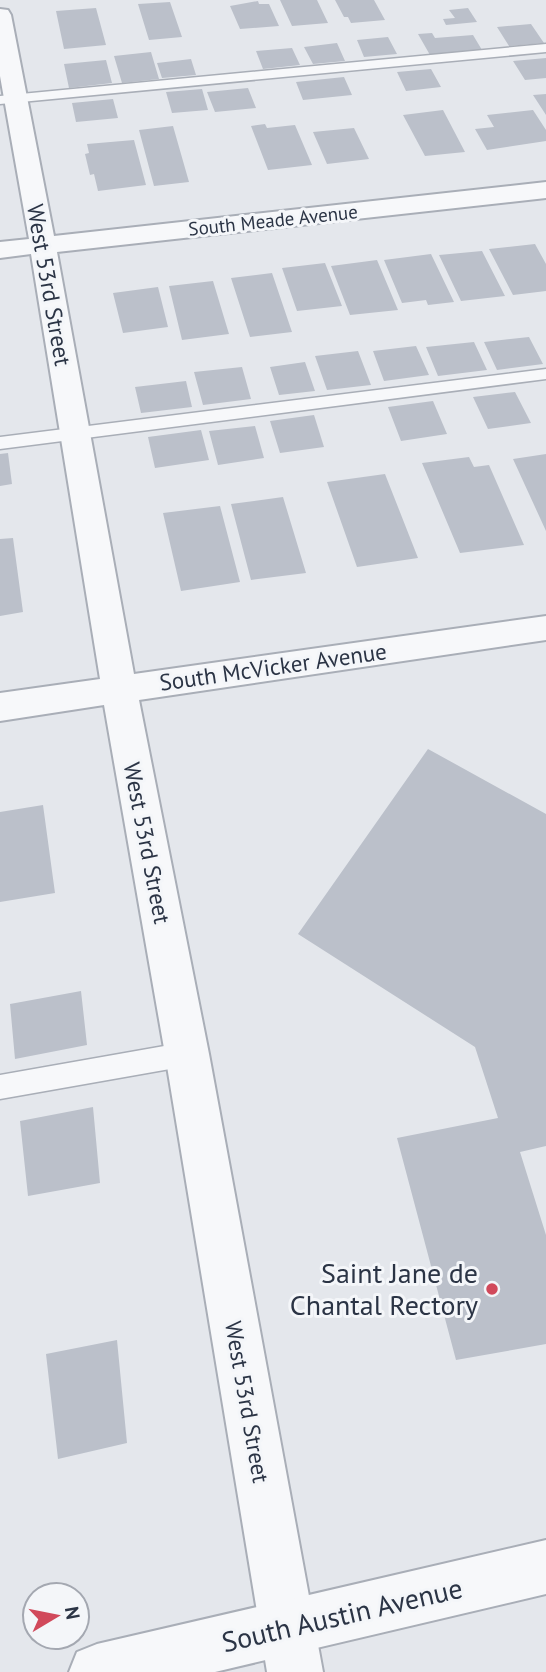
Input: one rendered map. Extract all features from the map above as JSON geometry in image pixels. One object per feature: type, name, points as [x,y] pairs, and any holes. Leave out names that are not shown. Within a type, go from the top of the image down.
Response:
[{"type":"street","name":"West 53rd Street","points":[[0,15],[8,99],[43,246],[119,690],[187,1054],[291,1650]]},
{"type":"street","name":"South Meade Avenue","points":[[0,250],[546,190]]},
{"type":"street","name":"South McVicker Avenue","points":[[0,707],[546,628]]},
{"type":"street","name":"South Austin Avenue","points":[[96,1672],[291,1650],[546,1567]]},
{"type":"lane","points":[[8,99],[546,48]]},
{"type":"lane","points":[[0,443],[546,374]]},
{"type":"lane","points":[[0,1087],[187,1054]]},
{"type":"building","points":[[280,0],[317,0],[328,23],[292,26]]},
{"type":"building","points":[[335,0],[374,0],[385,20],[351,23],[348,17],[344,17]]},
{"type":"building","points":[[258,1],[259,4],[269,4],[279,26],[240,29],[230,6]]},
{"type":"building","points":[[170,2],[182,37],[149,40],[138,4]]},
{"type":"building","points":[[96,8],[106,45],[64,49],[56,11]]},
{"type":"building","points":[[468,8],[477,22],[446,25],[443,19],[455,18],[449,10]]},
{"type":"building","points":[[531,24],[544,43],[509,46],[497,27]]},
{"type":"building","points":[[432,33],[435,38],[473,35],[482,50],[430,55],[418,34]]},
{"type":"building","points":[[388,37],[397,54],[364,57],[357,40]]},
{"type":"building","points":[[337,43],[345,61],[313,64],[304,47]]},
{"type":"building","points":[[292,48],[300,65],[263,69],[256,51]]},
{"type":"building","points":[[151,52],[159,79],[122,83],[114,56]]},
{"type":"building","points":[[546,58],[546,78],[525,80],[513,61]]},
{"type":"building","points":[[191,59],[196,75],[162,78],[157,63]]},
{"type":"building","points":[[106,60],[112,83],[69,88],[64,64]]},
{"type":"building","points":[[431,69],[441,87],[406,91],[397,72]]},
{"type":"building","points":[[344,77],[352,95],[303,100],[296,82]]},
{"type":"building","points":[[248,88],[256,108],[215,112],[207,92]]},
{"type":"building","points":[[202,89],[208,110],[172,113],[166,92]]},
{"type":"building","points":[[546,94],[546,115],[533,95]]},
{"type":"building","points":[[113,99],[118,118],[76,122],[72,103]]},
{"type":"building","points":[[443,110],[465,152],[425,156],[403,115]]},
{"type":"building","points":[[533,110],[546,130],[546,141],[487,150],[475,129],[494,127],[487,115]]},
{"type":"building","points":[[265,124],[267,128],[295,125],[312,165],[268,170],[251,126]]},
{"type":"building","points":[[173,126],[189,182],[154,186],[139,130]]},
{"type":"building","points":[[354,128],[369,159],[327,164],[313,132]]},
{"type":"building","points":[[134,140],[146,185],[98,191],[94,174],[90,175],[85,154],[89,153],[87,144]]},
{"type":"building","points":[[535,244],[546,264],[546,291],[513,295],[489,249]]},
{"type":"building","points":[[482,251],[505,296],[461,301],[439,255]]},
{"type":"building","points":[[431,254],[454,302],[428,305],[426,300],[402,303],[384,260]]},
{"type":"building","points":[[377,260],[398,310],[350,315],[331,266]]},
{"type":"building","points":[[325,263],[342,306],[297,311],[282,268]]},
{"type":"building","points":[[272,273],[292,332],[250,337],[231,278]]},
{"type":"building","points":[[213,281],[229,334],[182,340],[169,286]]},
{"type":"building","points":[[158,287],[168,327],[123,333],[113,293]]},
{"type":"building","points":[[529,337],[543,364],[497,370],[484,342]]},
{"type":"building","points":[[474,342],[487,370],[438,376],[426,347]]},
{"type":"building","points":[[416,346],[429,375],[384,381],[373,351]]},
{"type":"building","points":[[358,351],[371,385],[327,390],[315,356]]},
{"type":"building","points":[[305,362],[315,391],[279,395],[270,367]]},
{"type":"building","points":[[242,367],[251,399],[203,405],[194,372]]},
{"type":"building","points":[[186,381],[192,407],[141,413],[135,387]]},
{"type":"building","points":[[515,392],[531,423],[488,429],[473,397]]},
{"type":"building","points":[[433,401],[447,434],[401,441],[388,407]]},
{"type":"building","points":[[314,415],[324,447],[280,453],[270,421]]},
{"type":"building","points":[[255,426],[264,458],[218,465],[209,431]]},
{"type":"building","points":[[201,430],[209,460],[155,468],[148,437]]},
{"type":"building","points":[[8,453],[12,484],[0,486],[0,454]]},
{"type":"building","points":[[546,454],[546,531],[513,459]]},
{"type":"building","points":[[469,457],[474,467],[489,465],[524,545],[460,553],[422,463]]},
{"type":"building","points":[[385,474],[418,558],[357,567],[327,482]]},
{"type":"building","points":[[283,497],[306,573],[251,580],[231,504]]},
{"type":"building","points":[[220,506],[240,582],[181,591],[163,513]]},
{"type":"building","points":[[13,538],[23,612],[0,616],[0,539]]},
{"type":"building","points":[[428,749],[546,814],[546,1146],[520,1152],[546,1235],[546,1344],[456,1360],[397,1138],[498,1118],[475,1047],[298,934]]},
{"type":"building","points":[[43,805],[55,893],[0,902],[0,812]]},
{"type":"building","points":[[81,991],[87,1045],[15,1059],[10,1004]]},
{"type":"building","points":[[93,1107],[100,1183],[28,1196],[20,1121]]},
{"type":"building","points":[[117,1340],[127,1443],[58,1459],[46,1354]]},
{"type":"place","name":"Saint Jane de Chantal Rectory","points":[[492,1289]]}]
